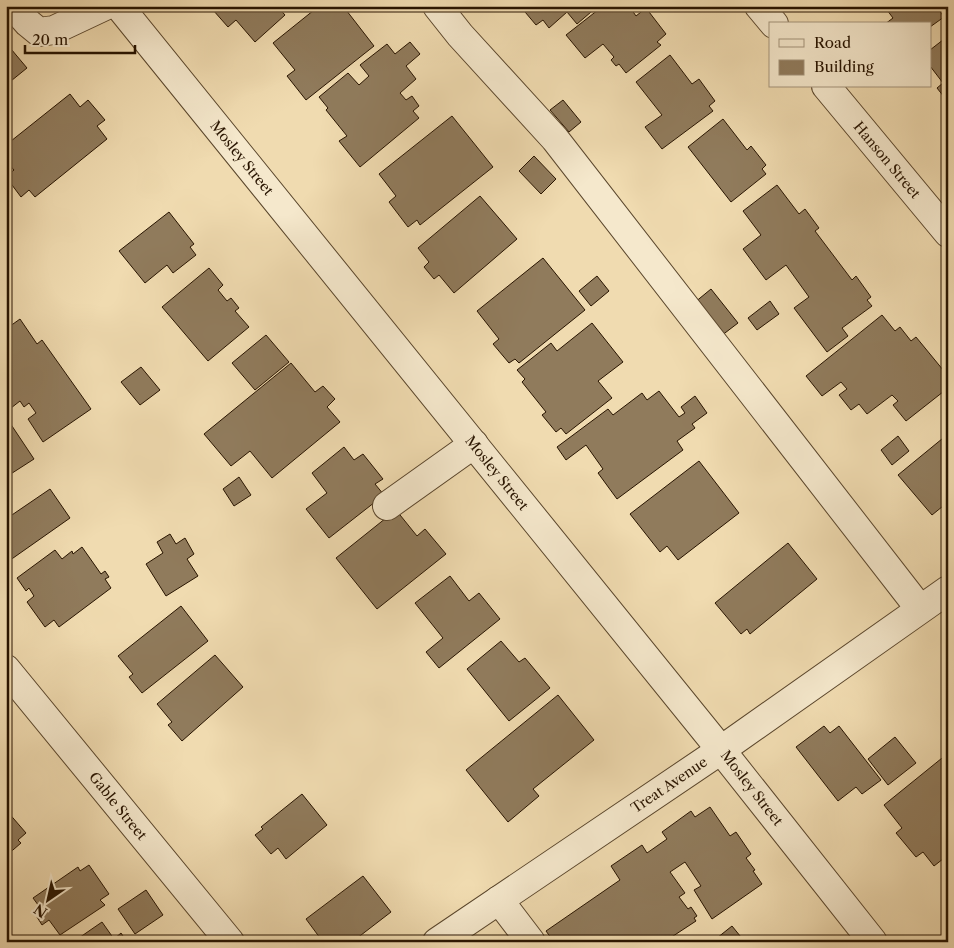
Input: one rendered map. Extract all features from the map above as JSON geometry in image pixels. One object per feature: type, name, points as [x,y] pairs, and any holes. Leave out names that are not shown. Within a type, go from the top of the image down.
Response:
[{"type":"street","points":[[13,6],[39,32],[54,30],[105,6]]},
{"type":"street","name":"Mosley Street","points":[[119,6],[721,750],[873,942]]},
{"type":"street","points":[[437,6],[460,35],[555,139],[920,609]]},
{"type":"street","points":[[759,6],[772,22]]},
{"type":"street","name":"Hanson Street","points":[[828,88],[948,233]]},
{"type":"street","points":[[387,506],[474,444]]},
{"type":"street","name":"Treat Avenue","points":[[437,942],[721,750],[948,590]]},
{"type":"street","name":"Gable Street","points":[[6,669],[230,942]]},
{"type":"street","points":[[499,900],[531,942]]},
{"type":"building","points":[[217,6],[277,6],[285,15],[255,42],[236,20],[228,27],[213,10]]},
{"type":"building","points":[[319,6],[343,6],[374,46],[306,100],[287,76],[295,70],[273,43]]},
{"type":"building","points":[[520,6],[598,6],[577,24],[567,12],[549,28],[543,20],[536,25]]},
{"type":"building","points":[[603,6],[629,6],[636,16],[646,8],[666,34],[657,42],[661,45],[626,73],[619,64],[616,66],[611,60],[614,57],[603,44],[585,58],[566,35]]},
{"type":"building","points":[[884,6],[936,6],[944,17],[932,26],[932,22],[888,22],[893,18]]},
{"type":"building","points":[[948,36],[948,102],[937,88],[943,83],[932,69],[932,48]]},
{"type":"building","points":[[410,42],[420,54],[406,66],[416,79],[400,93],[406,100],[412,96],[419,106],[413,111],[419,118],[360,167],[339,141],[347,136],[326,110],[328,108],[319,97],[348,73],[359,85],[369,76],[360,65],[387,44],[395,54]]},
{"type":"building","points":[[6,43],[27,68],[6,85]]},
{"type":"building","points":[[670,55],[692,84],[699,79],[715,101],[709,106],[713,111],[662,149],[645,127],[662,115],[636,82]]},
{"type":"building","points":[[70,94],[80,107],[88,100],[105,120],[97,126],[107,139],[35,197],[29,190],[21,197],[6,177],[14,170],[6,161],[6,145]]},
{"type":"building","points":[[563,100],[581,122],[569,132],[550,110]]},
{"type":"building","points":[[452,116],[493,167],[420,225],[417,220],[408,227],[389,202],[396,196],[379,174]]},
{"type":"building","points":[[723,119],[747,150],[751,146],[766,165],[762,169],[766,174],[731,202],[688,147]]},
{"type":"building","points":[[534,156],[556,179],[541,194],[519,171]]},
{"type":"building","points":[[777,185],[799,214],[805,209],[819,228],[815,231],[852,280],[856,276],[871,297],[867,300],[872,306],[842,328],[848,336],[827,352],[794,308],[809,297],[786,265],[766,280],[743,249],[761,235],[743,211]]},
{"type":"building","points":[[480,196],[517,239],[454,293],[439,275],[434,279],[424,267],[429,262],[418,248]]},
{"type":"building","points":[[169,212],[194,244],[190,247],[196,255],[173,273],[167,265],[145,283],[119,251]]},
{"type":"building","points":[[543,258],[585,310],[519,363],[515,359],[509,363],[493,344],[499,339],[477,311]]},
{"type":"building","points":[[209,268],[223,285],[218,290],[227,301],[231,298],[239,308],[235,311],[249,327],[208,361],[162,307]]},
{"type":"building","points":[[597,276],[609,291],[591,306],[579,291]]},
{"type":"building","points":[[711,289],[738,323],[721,336],[694,303]]},
{"type":"building","points":[[770,301],[779,314],[757,330],[748,318]]},
{"type":"building","points":[[882,315],[895,331],[900,327],[911,341],[916,337],[948,376],[948,388],[906,421],[893,405],[898,401],[892,395],[867,414],[859,404],[851,410],[839,395],[847,389],[841,382],[822,396],[806,376]]},
{"type":"building","points":[[20,319],[37,344],[42,340],[91,409],[43,442],[28,419],[36,413],[29,403],[24,407],[20,401],[11,408],[6,400],[6,329]]},
{"type":"building","points":[[592,323],[623,362],[598,381],[612,398],[566,434],[561,428],[556,432],[542,415],[546,412],[522,382],[525,379],[517,370],[551,343],[557,351]]},
{"type":"building","points":[[266,335],[289,362],[255,390],[232,363]]},
{"type":"building","points":[[291,363],[315,392],[323,386],[335,399],[327,407],[340,422],[272,478],[250,451],[231,466],[204,434]]},
{"type":"building","points":[[141,367],[160,390],[140,405],[121,382]]},
{"type":"building","points":[[659,391],[679,417],[685,413],[681,407],[695,396],[707,413],[692,424],[695,428],[677,441],[683,450],[617,499],[598,473],[603,469],[586,445],[566,460],[557,447],[608,409],[613,415],[642,393],[647,400]]},
{"type":"building","points":[[6,417],[34,459],[6,477]]},
{"type":"building","points":[[948,434],[948,502],[932,515],[898,475]]},
{"type":"building","points":[[898,436],[909,451],[892,465],[881,450]]},
{"type":"building","points":[[344,447],[354,460],[363,454],[383,479],[375,484],[384,495],[329,538],[306,509],[327,493],[312,473]]},
{"type":"building","points":[[699,461],[739,513],[678,560],[667,546],[660,552],[630,514]]},
{"type":"building","points":[[239,477],[251,495],[234,506],[223,489]]},
{"type":"building","points":[[50,489],[70,518],[6,563],[6,519]]},
{"type":"building","points":[[396,510],[417,536],[425,529],[446,554],[377,609],[336,558]]},
{"type":"building","points":[[170,534],[176,544],[185,538],[194,554],[187,559],[198,576],[166,596],[146,564],[163,553],[157,542]]},
{"type":"building","points":[[788,543],[817,579],[750,634],[747,629],[741,634],[715,603]]},
{"type":"building","points":[[82,547],[101,574],[105,571],[109,577],[105,579],[111,588],[59,627],[54,620],[45,627],[27,602],[34,596],[29,588],[26,591],[17,578],[55,550],[62,559],[72,551],[73,554]]},
{"type":"building","points":[[450,576],[469,601],[479,593],[500,619],[439,668],[426,652],[443,638],[415,603]]},
{"type":"building","points":[[181,606],[208,641],[142,693],[129,677],[133,674],[118,656]]},
{"type":"building","points":[[501,641],[519,662],[525,658],[550,688],[509,721],[467,669]]},
{"type":"building","points":[[215,655],[243,687],[182,741],[168,725],[172,722],[157,704]]},
{"type":"building","points":[[558,695],[594,740],[533,789],[539,796],[508,822],[466,770]]},
{"type":"building","points":[[824,726],[830,733],[839,726],[881,780],[862,794],[856,787],[838,801],[796,747]]},
{"type":"building","points":[[895,737],[916,763],[888,785],[868,759]]},
{"type":"building","points":[[947,754],[948,807],[945,810],[948,814],[948,855],[934,866],[923,852],[916,857],[896,833],[902,828],[884,805]]},
{"type":"building","points":[[302,794],[327,825],[286,859],[278,848],[271,854],[255,835],[263,829],[261,827]]},
{"type":"building","points":[[710,807],[730,836],[736,832],[751,854],[746,858],[762,884],[712,919],[694,890],[701,886],[685,862],[670,872],[685,893],[679,897],[688,909],[691,907],[697,916],[694,918],[696,921],[664,942],[554,942],[546,931],[620,880],[611,866],[642,845],[647,853],[667,839],[662,832],[691,811],[695,817]]},
{"type":"building","points":[[6,811],[26,833],[18,840],[21,843],[6,856]]},
{"type":"building","points":[[89,865],[109,894],[100,900],[105,905],[60,935],[49,920],[42,925],[37,917],[44,913],[33,898],[78,867],[80,871]]},
{"type":"building","points":[[363,876],[391,912],[352,942],[323,942],[306,919]]},
{"type":"building","points":[[146,890],[163,915],[135,934],[118,909]]},
{"type":"building","points":[[102,922],[114,939],[121,933],[127,942],[73,942]]},
{"type":"building","points":[[732,926],[745,942],[712,942]]}]
